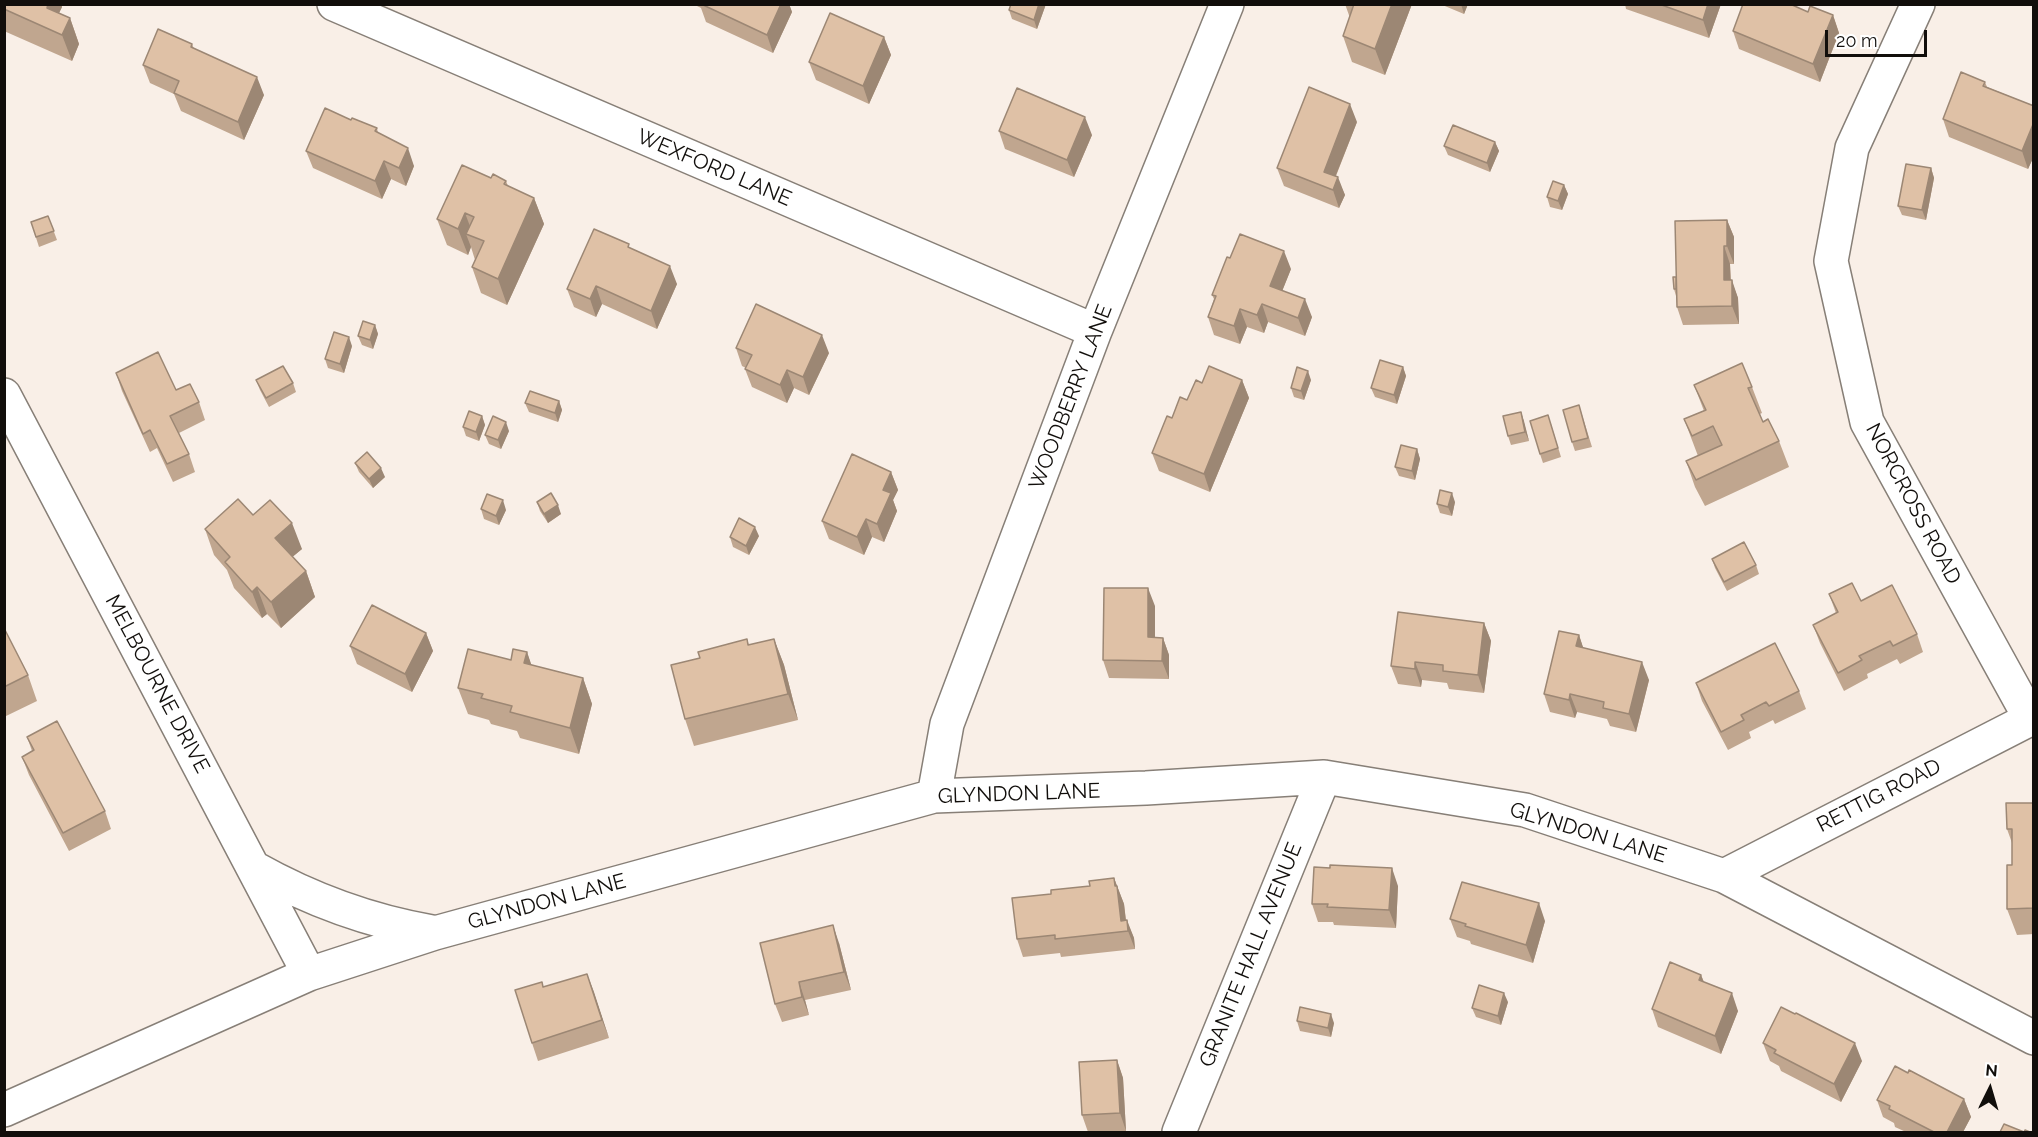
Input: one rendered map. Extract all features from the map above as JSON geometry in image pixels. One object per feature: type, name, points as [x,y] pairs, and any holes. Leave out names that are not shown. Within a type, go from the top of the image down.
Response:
[{"type":"street","name":"WEXFORD LANE","points":[[334,4],[1095,332]]},
{"type":"street","name":"WOODBERRY LANE","points":[[934,796],[946,724],[1095,332],[1227,4]]},
{"type":"street","name":"NORCROSS ROAD","points":[[1918,4],[1852,148],[1831,261],[1867,422],[2032,717]]},
{"type":"street","name":"MELBOURNE DRIVE","points":[[4,395],[309,974]]},
{"type":"street","name":"RETTIG ROAD","points":[[1724,876],[2032,717]]},
{"type":"street","name":"GLYNDON LANE","points":[[4,1110],[309,974],[435,933],[934,796],[1146,788],[1324,777],[1525,810],[1724,876],[2034,1038]]},
{"type":"street","name":"GRANITE HALL AVENUE","points":[[1179,1132],[1324,777]]},
{"type":"street","points":[[254,868],[311,898],[341,910],[435,933]]},
{"type":"building","points":[[4,4],[48,4],[47,8],[70,18],[62,35],[4,9]]},
{"type":"building","points":[[701,4],[781,4],[767,35]]},
{"type":"building","points":[[1011,4],[1039,4],[1034,20],[1009,10]]},
{"type":"building","points":[[1354,4],[1392,4],[1375,49],[1343,36]]},
{"type":"building","points":[[1659,4],[1708,4],[1703,20]]},
{"type":"building","points":[[1743,4],[1790,4],[1808,12],[1810,6],[1833,15],[1813,64],[1733,31]]},
{"type":"building","points":[[830,13],[884,37],[863,86],[809,62]]},
{"type":"building","points":[[158,29],[257,77],[238,122],[174,93],[179,81],[143,65]]},
{"type":"building","points":[[1961,72],[1985,82],[1983,86],[2034,106],[2034,122],[2022,151],[1943,119]]},
{"type":"building","points":[[1309,87],[1350,104],[1324,172],[1338,177],[1333,190],[1277,168]]},
{"type":"building","points":[[1017,88],[1085,117],[1067,160],[999,131]]},
{"type":"building","points":[[325,108],[351,120],[352,118],[377,128],[375,131],[408,148],[399,168],[384,161],[375,181],[306,151]]},
{"type":"building","points":[[1453,125],[1495,142],[1487,163],[1444,146]]},
{"type":"building","points":[[1906,164],[1931,168],[1922,210],[1898,206]]},
{"type":"building","points":[[462,165],[491,178],[493,174],[506,181],[504,184],[534,198],[498,279],[472,267],[484,241],[466,234],[474,217],[465,213],[458,229],[437,219]]},
{"type":"building","points":[[1553,181],[1564,185],[1558,201],[1547,197]]},
{"type":"building","points":[[48,216],[54,231],[36,237],[31,222]]},
{"type":"building","points":[[1727,220],[1724,280],[1732,280],[1732,306],[1677,307],[1675,221]]},
{"type":"building","points":[[594,229],[629,244],[628,247],[670,266],[651,311],[596,286],[590,299],[567,289]]},
{"type":"building","points":[[1240,234],[1284,251],[1270,286],[1305,299],[1298,318],[1262,304],[1257,315],[1240,309],[1234,326],[1208,317],[1216,296],[1212,295],[1227,257],[1230,258]]},
{"type":"building","points":[[1673,277],[1676,277],[1676,289],[1674,289]]},
{"type":"building","points":[[756,304],[822,335],[803,377],[787,370],[780,385],[745,369],[752,355],[736,348]]},
{"type":"building","points":[[363,321],[375,325],[370,340],[358,336]]},
{"type":"building","points":[[334,332],[349,337],[340,364],[325,359]]},
{"type":"building","points":[[158,352],[176,390],[190,384],[199,402],[170,416],[189,454],[167,464],[150,430],[143,434],[116,373]]},
{"type":"building","points":[[1380,360],[1403,367],[1394,395],[1371,388]]},
{"type":"building","points":[[1742,363],[1752,387],[1748,388],[1763,422],[1768,419],[1779,441],[1696,480],[1686,461],[1722,445],[1713,426],[1692,436],[1684,419],[1706,410],[1694,385]]},
{"type":"building","points":[[283,366],[293,383],[266,398],[256,380]]},
{"type":"building","points":[[1209,366],[1242,380],[1204,474],[1152,453],[1167,416],[1172,418],[1180,397],[1187,400],[1196,380],[1202,383]]},
{"type":"building","points":[[1297,367],[1308,371],[1301,391],[1291,388]]},
{"type":"building","points":[[530,391],[559,401],[555,413],[525,403]]},
{"type":"building","points":[[1579,405],[1588,438],[1572,442],[1563,410]]},
{"type":"building","points":[[469,411],[482,416],[476,432],[463,427]]},
{"type":"building","points":[[1521,412],[1525,432],[1508,436],[1503,416]]},
{"type":"building","points":[[1548,415],[1558,448],[1540,454],[1530,421]]},
{"type":"building","points":[[493,416],[506,422],[498,440],[485,435]]},
{"type":"building","points":[[1401,445],[1417,449],[1412,471],[1395,467]]},
{"type":"building","points":[[367,452],[381,468],[369,479],[355,463]]},
{"type":"building","points":[[852,454],[891,472],[883,490],[891,493],[877,524],[866,519],[857,537],[822,521]]},
{"type":"building","points":[[1440,490],[1452,493],[1448,507],[1437,504]]},
{"type":"building","points":[[551,493],[558,505],[544,514],[537,502]]},
{"type":"building","points":[[487,494],[503,500],[496,516],[481,509]]},
{"type":"building","points":[[238,499],[253,515],[270,500],[292,523],[275,538],[306,571],[271,602],[257,587],[252,592],[225,562],[230,557],[205,529]]},
{"type":"building","points":[[739,518],[755,527],[746,546],[730,537]]},
{"type":"building","points":[[1744,542],[1756,565],[1724,582],[1712,559]]},
{"type":"building","points":[[1852,583],[1861,601],[1892,585],[1917,634],[1893,646],[1890,641],[1859,656],[1862,660],[1838,673],[1813,625],[1838,612],[1829,594]]},
{"type":"building","points":[[1104,588],[1148,588],[1148,637],[1163,638],[1162,661],[1103,660]]},
{"type":"building","points":[[372,605],[426,633],[405,674],[350,646]]},
{"type":"building","points":[[1398,612],[1484,623],[1478,675],[1443,671],[1443,665],[1415,662],[1415,669],[1391,666]]},
{"type":"building","points":[[4,628],[28,675],[4,687]]},
{"type":"building","points":[[1559,631],[1579,635],[1576,646],[1642,662],[1629,714],[1603,708],[1604,702],[1570,694],[1569,700],[1544,694]]},
{"type":"building","points":[[747,639],[748,645],[774,639],[788,694],[685,719],[671,665],[700,658],[698,652]]},
{"type":"building","points":[[1775,643],[1799,691],[1769,706],[1766,702],[1741,715],[1744,720],[1721,732],[1696,683]]},
{"type":"building","points":[[468,649],[511,660],[513,649],[527,652],[524,663],[583,678],[570,728],[510,712],[512,706],[481,698],[483,694],[458,688]]},
{"type":"building","points":[[57,721],[105,811],[63,833],[22,757],[34,750],[27,737]]},
{"type":"building","points":[[2006,803],[2034,803],[2034,908],[2007,909],[2007,865],[2012,865],[2012,829],[2007,829]]},
{"type":"building","points":[[1330,865],[1392,868],[1389,910],[1327,907],[1328,904],[1312,904],[1314,867],[1330,868]]},
{"type":"building","points":[[1114,878],[1121,921],[1127,920],[1128,931],[1055,939],[1055,935],[1017,939],[1012,898],[1051,894],[1051,890],[1090,886],[1089,881]]},
{"type":"building","points":[[1462,882],[1539,903],[1526,945],[1450,919]]},
{"type":"building","points":[[833,925],[844,972],[799,982],[802,997],[775,1004],[760,943]]},
{"type":"building","points":[[1670,962],[1701,975],[1699,980],[1732,993],[1715,1036],[1652,1009]]},
{"type":"building","points":[[587,974],[602,1020],[532,1043],[515,990],[542,982],[543,987]]},
{"type":"building","points":[[1479,985],[1504,993],[1498,1016],[1472,1008]]},
{"type":"building","points":[[1300,1007],[1331,1014],[1328,1028],[1297,1021]]},
{"type":"building","points":[[1781,1007],[1855,1043],[1834,1084],[1774,1053],[1776,1050],[1763,1043]]},
{"type":"building","points":[[1117,1060],[1120,1113],[1082,1115],[1079,1062]]},
{"type":"building","points":[[1895,1066],[1908,1073],[1909,1070],[1964,1099],[1947,1132],[1934,1132],[1889,1109],[1890,1106],[1877,1100]]},
{"type":"building","points":[[2004,1124],[2024,1132],[2000,1132]]}]
